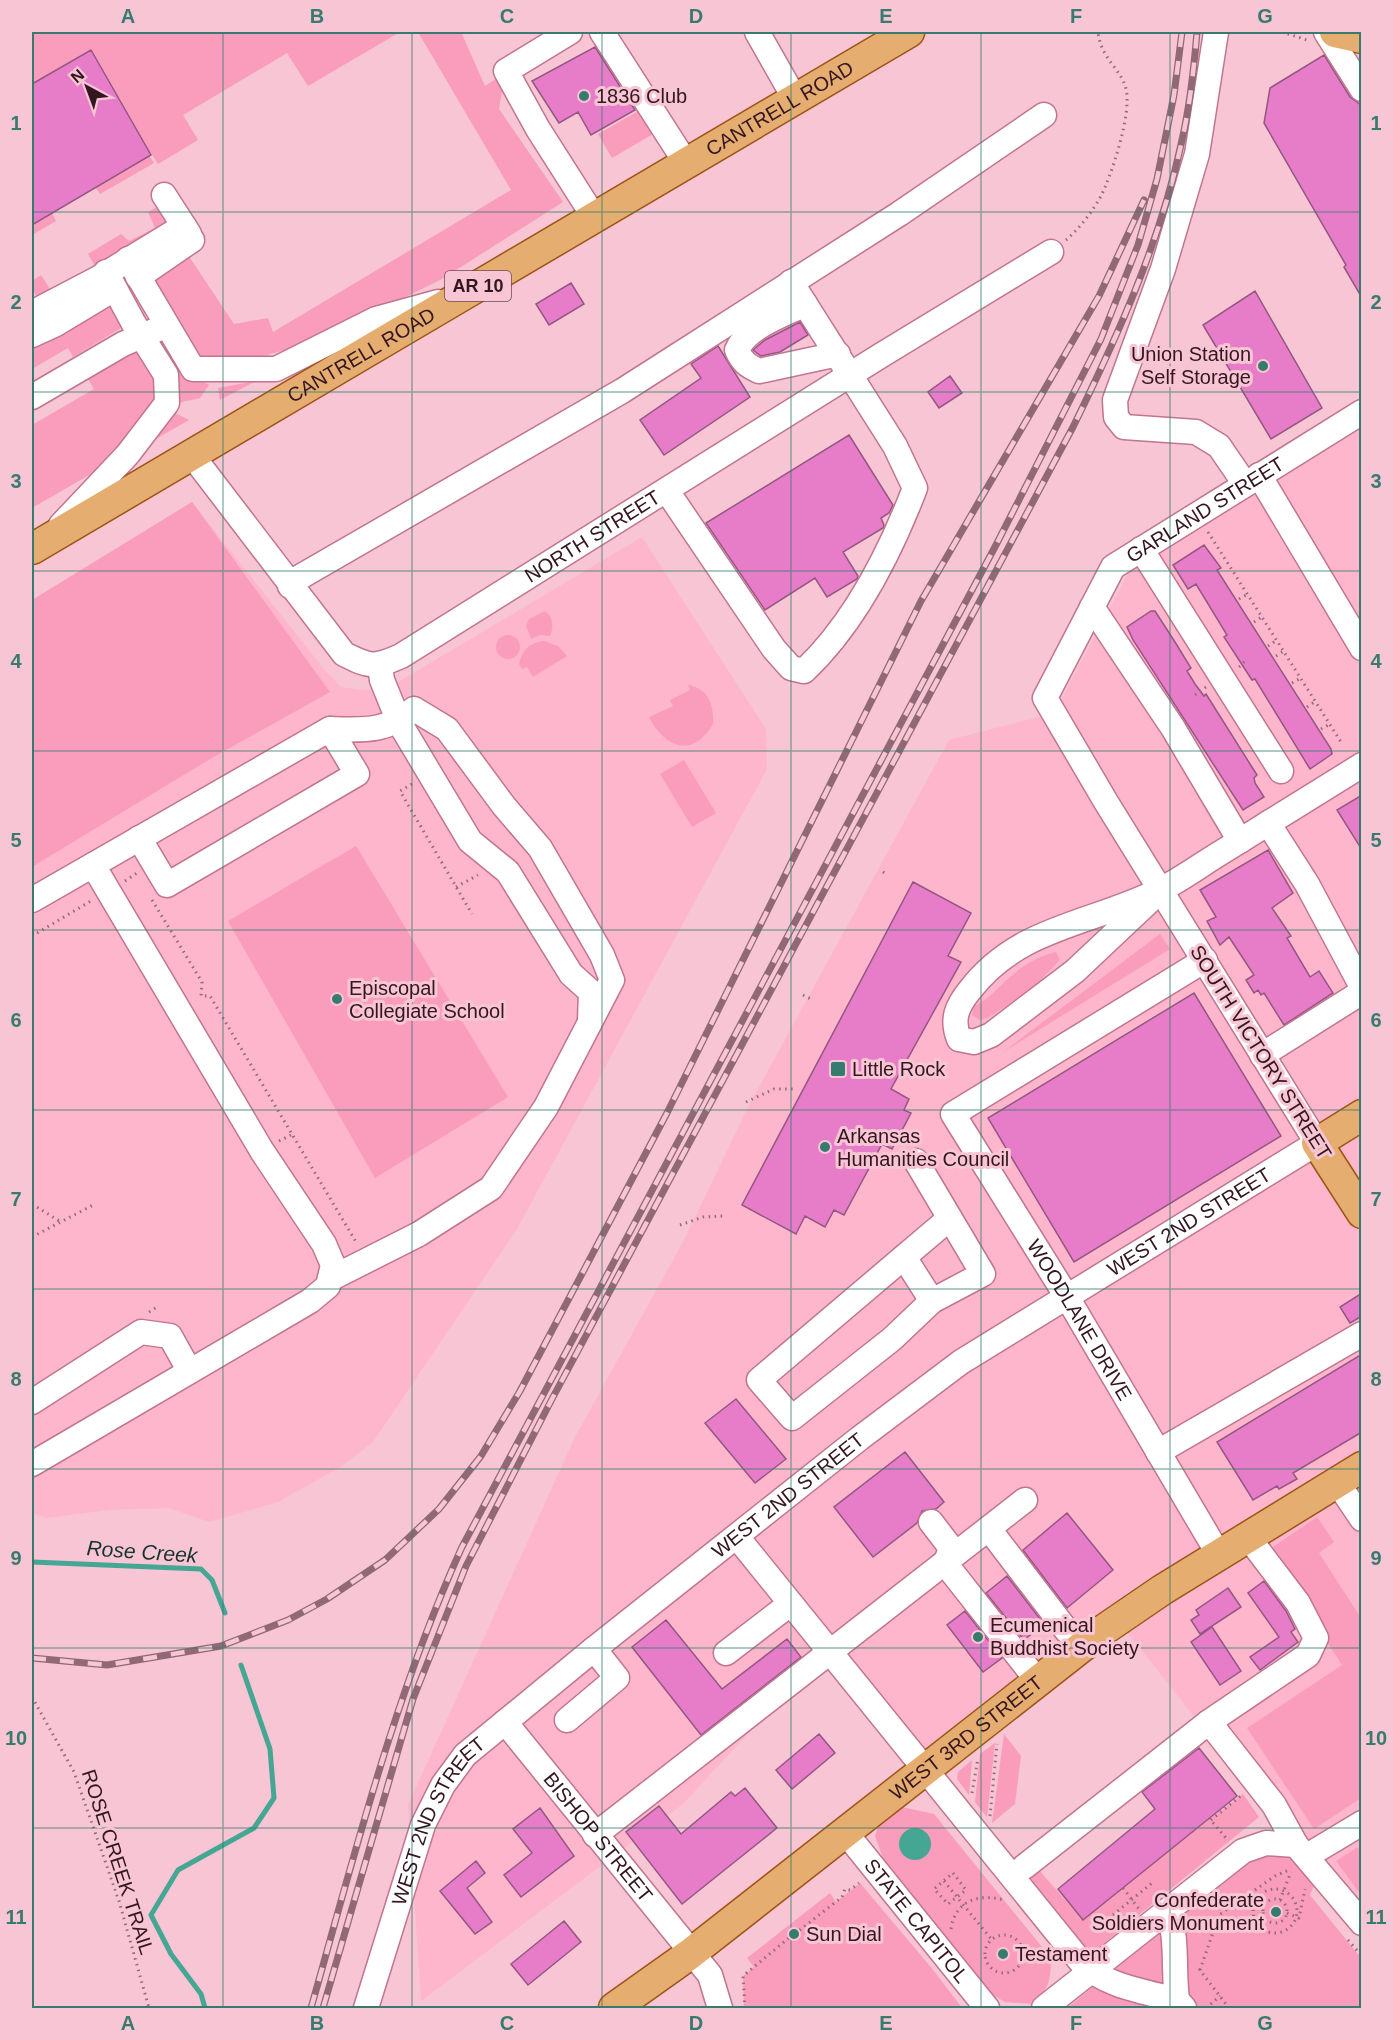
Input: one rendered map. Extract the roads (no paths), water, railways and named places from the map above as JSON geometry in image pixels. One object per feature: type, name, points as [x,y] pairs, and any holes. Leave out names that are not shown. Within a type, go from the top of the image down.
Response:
[{"type":"main road","name":"CANTRELL ROAD","points":[[39,545],[909,32]]},
{"type":"main road","points":[[1335,32],[1362,38]]},
{"type":"main road","name":"WEST 2ND STREET","points":[[1317,1143],[1362,1115]]},
{"type":"main road","name":"SOUTH VICTORY STREET","points":[[1317,1143],[1362,1213]]},
{"type":"main road","name":"WEST 3RD STREET","points":[[614,2008],[690,1954],[1102,1631],[1349,1475]]},
{"type":"street","points":[[570,32],[506,71],[538,129],[594,217]]},
{"type":"street","points":[[602,32],[686,164]]},
{"type":"street","points":[[757,32],[795,99]]},
{"type":"street","points":[[1216,32],[1197,154],[1163,269],[1115,400],[1116,417],[1124,427],[1196,432],[1219,446],[1252,479],[1362,648]]},
{"type":"street","points":[[1326,32],[1362,89]]},
{"type":"street","points":[[290,586],[300,577],[403,515],[622,391],[899,214],[1044,115]]},
{"type":"street","points":[[34,324],[56,324],[110,281],[188,233],[164,195]]},
{"type":"street","name":"NORTH STREET","points":[[380,666],[401,656],[1051,252]]},
{"type":"street","points":[[133,268],[165,326],[193,369],[276,369],[376,319],[460,297]]},
{"type":"street","points":[[39,545],[128,454],[167,403],[166,375],[110,281]]},
{"type":"street","points":[[667,490],[774,649],[791,668],[804,671],[823,653],[846,624],[900,527],[915,488],[895,446],[791,282]]},
{"type":"street","points":[[805,304],[746,337],[737,350],[741,359],[748,367],[759,371],[838,354]]},
{"type":"street","points":[[32,397],[123,344],[165,326]]},
{"type":"street","name":"GARLAND STREET","points":[[1045,698],[1113,567],[1362,412]]},
{"type":"street","points":[[191,454],[344,654],[366,665],[380,666],[382,680],[399,722],[470,841],[508,872],[571,974],[591,992],[590,1020]]},
{"type":"street","points":[[1141,549],[1281,771]]},
{"type":"street","points":[[1092,607],[1173,728],[1240,841]]},
{"type":"street","name":"SOUTH VICTORY STREET","points":[[1045,698],[1317,1143]]},
{"type":"street","points":[[32,900],[330,729],[368,730],[399,722],[414,709],[447,729],[504,806],[540,848],[602,955],[612,980],[546,1107],[491,1188],[419,1234],[330,1279]]},
{"type":"street","points":[[139,838],[167,885],[357,774],[330,729]]},
{"type":"street","points":[[1161,890],[1075,971],[991,1035],[974,1042],[959,1039],[953,1024],[960,1003],[982,975],[1015,947],[1062,926],[1120,907],[1161,890],[1362,765]]},
{"type":"street","points":[[1268,823],[1307,884],[1362,987]]},
{"type":"street","points":[[32,1464],[310,1301],[328,1286],[333,1265],[324,1244],[262,1151],[93,865]]},
{"type":"street","name":"WOODLANE DRIVE","points":[[1204,960],[953,1114],[1067,1297],[1219,1555]]},
{"type":"street","points":[[1262,1055],[1362,992]]},
{"type":"street","name":"WEST 2ND STREET","points":[[366,2008],[413,1855],[433,1804],[465,1755],[594,1649],[916,1395],[982,1348],[1317,1143]]},
{"type":"street","points":[[916,1161],[950,1218],[983,1274],[932,1301],[892,1339],[792,1418],[759,1380],[950,1218]]},
{"type":"street","points":[[904,1257],[932,1301]]},
{"type":"street","points":[[32,1402],[141,1332],[170,1336],[189,1370]]},
{"type":"street","points":[[1158,1452],[1362,1334]]},
{"type":"street","points":[[1349,1475],[1362,1519]]},
{"type":"street","points":[[595,1835],[1025,1500]]},
{"type":"street","points":[[931,1522],[951,1548],[946,1562]]},
{"type":"street","points":[[989,1529],[1067,1630]]},
{"type":"street","points":[[736,1537],[1090,1972],[1181,2004]]},
{"type":"street","points":[[1024,1867],[1209,1722],[1308,1655],[1316,1638],[1298,1603],[1248,1537]]},
{"type":"street","points":[[946,1562],[1037,1680]]},
{"type":"street","points":[[726,1653],[790,1604]]},
{"type":"street","points":[[567,1720],[617,1678],[594,1649]]},
{"type":"street","name":"BISHOP STREET","points":[[505,1722],[690,1954],[710,1975],[723,2007]]},
{"type":"street","points":[[1209,1722],[1274,1805],[1297,1861]]},
{"type":"street","points":[[1297,1861],[1362,1822]]},
{"type":"street","name":"STATE CAPITOL","points":[[846,1832],[987,2008]]},
{"type":"street","points":[[1044,2008],[1242,1851],[1266,1843],[1297,1861],[1362,1923]]},
{"type":"street","points":[[1168,1910],[1174,1930],[1173,1972],[1181,2004]]},
{"type":"waterway","name":"Rose Creek","points":[[32,1562],[201,1569],[212,1580],[225,1613]]},
{"type":"waterway","name":"Rose Creek","points":[[205,2008],[201,1994],[171,1954],[151,1915],[178,1870],[254,1828],[274,1798],[270,1749],[241,1665]]},
{"type":"railway","points":[[311,2008],[360,1833],[396,1717],[416,1659],[462,1547],[996,545],[1101,339],[1138,245],[1157,179],[1174,95],[1182,32]]},
{"type":"railway","points":[[323,2008],[413,1699],[466,1566],[552,1399],[1073,427],[1122,322],[1150,251],[1173,178],[1187,113],[1197,32]]},
{"type":"railway","points":[[32,1658],[107,1665],[221,1646],[288,1620],[327,1599],[385,1560],[439,1509],[481,1456],[520,1391],[667,1113],[921,601],[1099,296],[1144,200]]},
{"type":"place","name":"1836 Club","points":[[584,96]]},
{"type":"place","name":"Union Station Self Storage","points":[[1263,366]]},
{"type":"place","name":"Episcopal Collegiate School","points":[[337,999]]},
{"type":"place","name":"Little Rock","points":[[838,1069]]},
{"type":"place","name":"Arkansas Humanities Council","points":[[825,1147]]},
{"type":"place","name":"Ecumenical Buddhist Society","points":[[978,1637]]},
{"type":"place","name":"Confederate Soldiers Monument","points":[[1276,1912]]},
{"type":"place","name":"Sun Dial","points":[[794,1934]]},
{"type":"place","name":"Testament","points":[[1003,1954]]}]
